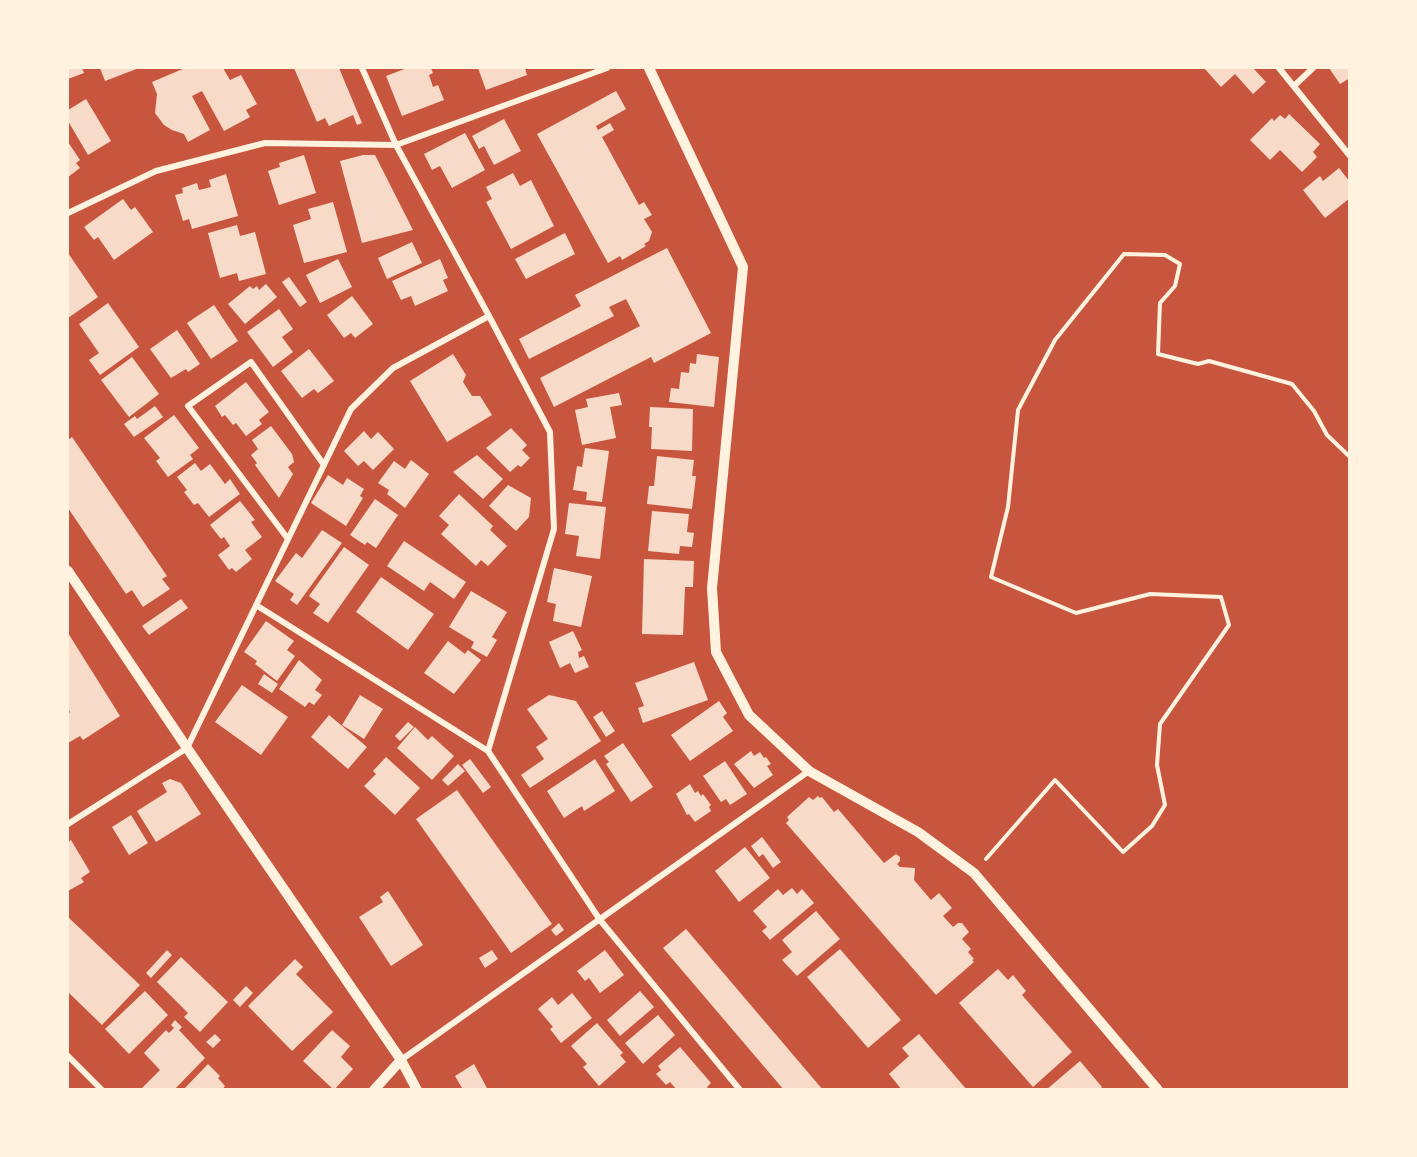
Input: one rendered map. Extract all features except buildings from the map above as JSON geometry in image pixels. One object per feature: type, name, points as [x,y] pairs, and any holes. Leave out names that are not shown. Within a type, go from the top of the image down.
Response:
[{"type":"street","points":[[362,68],[396,145],[550,432],[554,529],[488,751]]},
{"type":"street","points":[[68,213],[156,171],[265,143],[396,145],[607,68]]},
{"type":"street","points":[[650,68],[743,267],[712,588],[716,652],[749,715],[809,771],[918,832],[974,873],[1158,1089]]},
{"type":"street","points":[[1279,68],[1350,156]]},
{"type":"street","points":[[1295,85],[1313,68]]},
{"type":"street","points":[[68,824],[187,748],[351,409],[393,368],[489,316]]},
{"type":"street","points":[[288,539],[188,406],[251,362],[324,465]]},
{"type":"street","points":[[68,571],[401,1060],[417,1089]]},
{"type":"street","points":[[256,605],[488,751],[600,920],[740,1089]]},
{"type":"street","points":[[374,1089],[401,1060],[809,771]]},
{"type":"street","points":[[68,1056],[102,1089]]},
{"type":"path","points":[[974,873],[1055,780],[1124,852],[1152,826],[1165,805],[1157,765],[1160,724],[1229,626],[1221,597],[1150,594],[1077,613],[991,578],[1008,507],[1018,410],[1055,340],[1124,254],[1166,255],[1180,264],[1175,286],[1160,303],[1158,354],[1198,364],[1209,361],[1292,384],[1314,411],[1326,435],[1350,457]]}]
